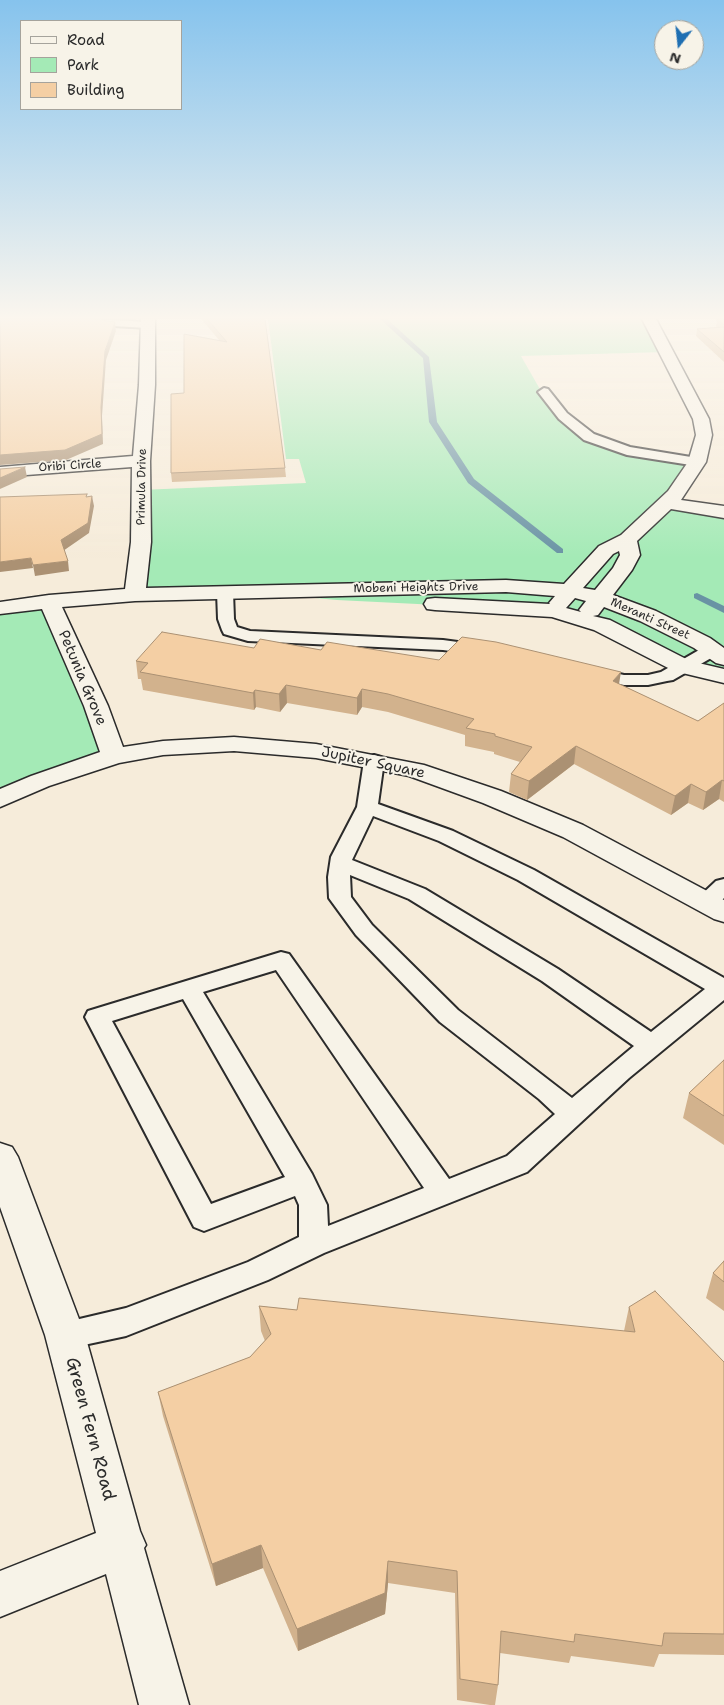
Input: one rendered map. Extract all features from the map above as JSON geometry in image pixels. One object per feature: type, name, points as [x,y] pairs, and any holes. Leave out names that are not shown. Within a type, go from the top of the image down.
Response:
[{"type":"street","name":"Primula Drive","points":[[135,594],[141,542],[141,461],[146,399]]},
{"type":"street","points":[[553,610],[588,568],[606,550],[627,540],[667,502],[687,479],[697,462],[704,435],[700,419],[691,399]]},
{"type":"street","name":"Oribi Circle","points":[[0,472],[141,461]]},
{"type":"street","points":[[667,502],[724,512]]},
{"type":"street","points":[[583,618],[622,570],[630,555],[627,540]]},
{"type":"street","name":"Mobeni Heights Drive","points":[[261,593],[306,589],[506,586],[570,591]]},
{"type":"street","name":"Meranti Street","points":[[570,591],[600,598],[648,616],[718,654]]},
{"type":"street","name":"Mobeni Heights Drive","points":[[0,608],[135,594],[225,592],[553,610],[583,618]]},
{"type":"street","name":"Petunia Grove","points":[[49,602],[96,706],[114,756]]},
{"type":"street","name":"Meranti Street","points":[[583,618],[602,625],[682,666],[724,676]]},
{"type":"street","name":"Jupiter Square","points":[[0,799],[40,781],[114,756],[163,748],[234,744],[316,751],[416,770],[492,796],[573,831],[718,900]]},
{"type":"street","name":"Green Fern Road","points":[[0,1157],[65,1335],[123,1545],[164,1705]]},
{"type":"street","points":[[0,1594],[123,1545]]},
{"type":"lane","points":[[549,399],[564,416],[589,438],[627,451],[697,462]]},
{"type":"lane","points":[[225,592],[226,619],[230,630],[248,636],[443,645],[495,652]]},
{"type":"lane","points":[[579,671],[624,680],[648,680],[667,676],[682,666],[718,654]]},
{"type":"lane","points":[[374,761],[367,806],[342,857],[339,877],[340,898],[364,930],[449,1016],[548,1092],[572,1114]]},
{"type":"lane","points":[[65,1335],[126,1322],[258,1271],[314,1244],[517,1164],[652,1045],[723,987],[526,875],[446,836],[367,806]]},
{"type":"lane","points":[[341,864],[367,872],[417,894],[550,975],[652,1045]]},
{"type":"lane","points":[[302,1182],[204,1219],[96,1017],[281,960],[443,1192]]},
{"type":"lane","points":[[189,988],[302,1182],[313,1205],[314,1244]]},
{"type":"green space","points":[[278,399],[549,399],[587,437],[696,462],[665,502],[724,512],[724,676],[602,626],[518,609],[337,600],[260,593],[135,595],[140,490],[306,483],[299,459],[286,459]]},
{"type":"green space","points":[[48,602],[112,756],[0,798],[0,608]]},
{"type":"building","points":[[0,399],[102,399],[102,434],[65,450],[0,455]]},
{"type":"building","points":[[171,399],[276,399],[285,468],[171,473]]},
{"type":"building","points":[[25,467],[0,478],[0,469]]},
{"type":"building","points":[[87,494],[86,497],[92,496],[88,523],[61,540],[68,561],[33,565],[31,558],[0,562],[0,497]]},
{"type":"building","points":[[162,632],[254,648],[260,639],[321,650],[327,642],[439,660],[462,637],[496,642],[621,672],[613,681],[698,721],[724,703],[724,781],[722,780],[706,792],[691,784],[675,796],[576,746],[529,781],[511,774],[532,747],[495,736],[495,734],[466,728],[474,719],[388,694],[362,689],[357,698],[286,685],[279,694],[255,690],[253,693],[140,672],[148,663],[136,661]]},
{"type":"building","points":[[724,1060],[724,1116],[689,1093]]},
{"type":"building","points":[[724,1261],[724,1282],[713,1273]]},
{"type":"building","points":[[655,1291],[724,1362],[724,1634],[664,1633],[662,1646],[575,1634],[574,1642],[501,1631],[498,1685],[460,1679],[457,1571],[388,1561],[385,1593],[297,1629],[261,1545],[212,1564],[158,1392],[250,1357],[271,1334],[259,1306],[297,1310],[299,1298],[635,1332],[629,1307]]},
{"type":"waterway","points":[[430,399],[433,422],[471,481],[560,551]]},
{"type":"waterway","points":[[697,596],[724,610]]}]
